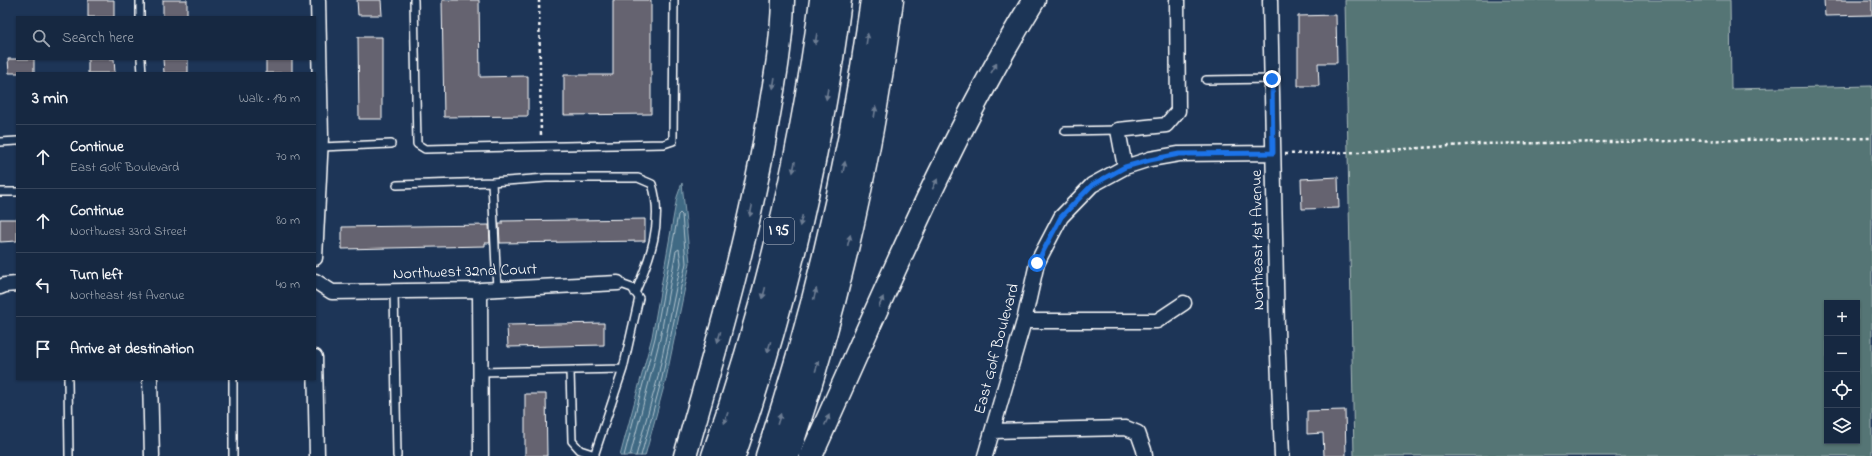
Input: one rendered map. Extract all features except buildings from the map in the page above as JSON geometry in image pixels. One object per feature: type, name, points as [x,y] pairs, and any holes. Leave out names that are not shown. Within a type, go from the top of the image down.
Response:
[{"type":"highway","points":[[685,456],[742,250],[759,174],[780,45],[783,0]]},
{"type":"highway","points":[[780,45],[789,27],[792,0]]},
{"type":"highway","name":"I 95","points":[[713,456],[756,322],[793,174],[805,109],[821,0]]},
{"type":"highway","points":[[734,456],[757,388],[797,241],[825,105],[840,0]]},
{"type":"highway","points":[[767,456],[804,336],[826,249],[854,120],[872,0]]},
{"type":"highway","points":[[788,456],[818,363],[854,220],[870,142],[892,0]]},
{"type":"highway","points":[[812,456],[905,248],[950,155],[990,76],[1034,0]]},
{"type":"street","points":[[316,222],[319,140],[318,0]]},
{"type":"street","points":[[1125,167],[1118,130],[1166,125],[1178,111],[1177,0]]},
{"type":"street","name":"Northeast 1st Avenue","points":[[1270,0],[1282,456]]},
{"type":"street","name":"East Golf Boulevard","points":[[985,456],[1024,321],[1037,263],[1061,217],[1092,185],[1125,167],[1179,154],[1273,153]]},
{"type":"street","name":"Northwest 32nd Court","points":[[316,282],[332,292],[497,290],[618,283]]},
{"type":"street","points":[[0,287],[16,284]]},
{"type":"street","points":[[480,290],[481,456]]},
{"type":"street","points":[[1024,321],[1157,321],[1184,303]]},
{"type":"street","points":[[150,380],[152,456]]},
{"type":"street","points":[[315,380],[316,456]]},
{"type":"street","points":[[993,431],[1126,428],[1138,433],[1144,450],[1144,456]]},
{"type":"lane","points":[[140,0],[140,16]]},
{"type":"lane","points":[[414,0],[417,144],[425,149],[664,144],[673,141],[674,0]]},
{"type":"lane","points":[[141,60],[142,72]]},
{"type":"lane","points":[[1206,80],[1272,79]]},
{"type":"lane","points":[[1065,131],[1118,130]]},
{"type":"lane","points":[[319,140],[391,144]]},
{"type":"lane","points":[[0,142],[16,142]]},
{"type":"lane","points":[[397,185],[492,182],[546,178],[638,178],[652,184],[656,209],[653,248],[636,292]]},
{"type":"lane","points":[[492,182],[497,290]]},
{"type":"lane","points":[[0,192],[16,192]]},
{"type":"lane","points":[[570,370],[572,441],[580,450],[595,455],[623,369],[639,298],[632,288],[618,283]]},
{"type":"lane","points":[[394,291],[397,456]]},
{"type":"lane","points":[[480,372],[623,369]]},
{"type":"lane","points":[[68,380],[69,456]]},
{"type":"lane","points":[[233,380],[233,456]]},
{"type":"path","points":[[539,0],[542,147]]},
{"type":"path","points":[[1273,153],[1287,155],[1359,152],[1480,144],[1872,138]]},
{"type":"green space","points":[[1345,0],[1730,0],[1731,89],[1872,86],[1872,456],[1354,456]]},
{"type":"water","points":[[682,183],[690,263],[666,379],[645,456],[620,456],[652,337],[677,197]]},
{"type":"route","points":[[1037,263],[1061,217],[1092,185],[1125,167],[1179,154],[1273,153],[1272,79]]}]
